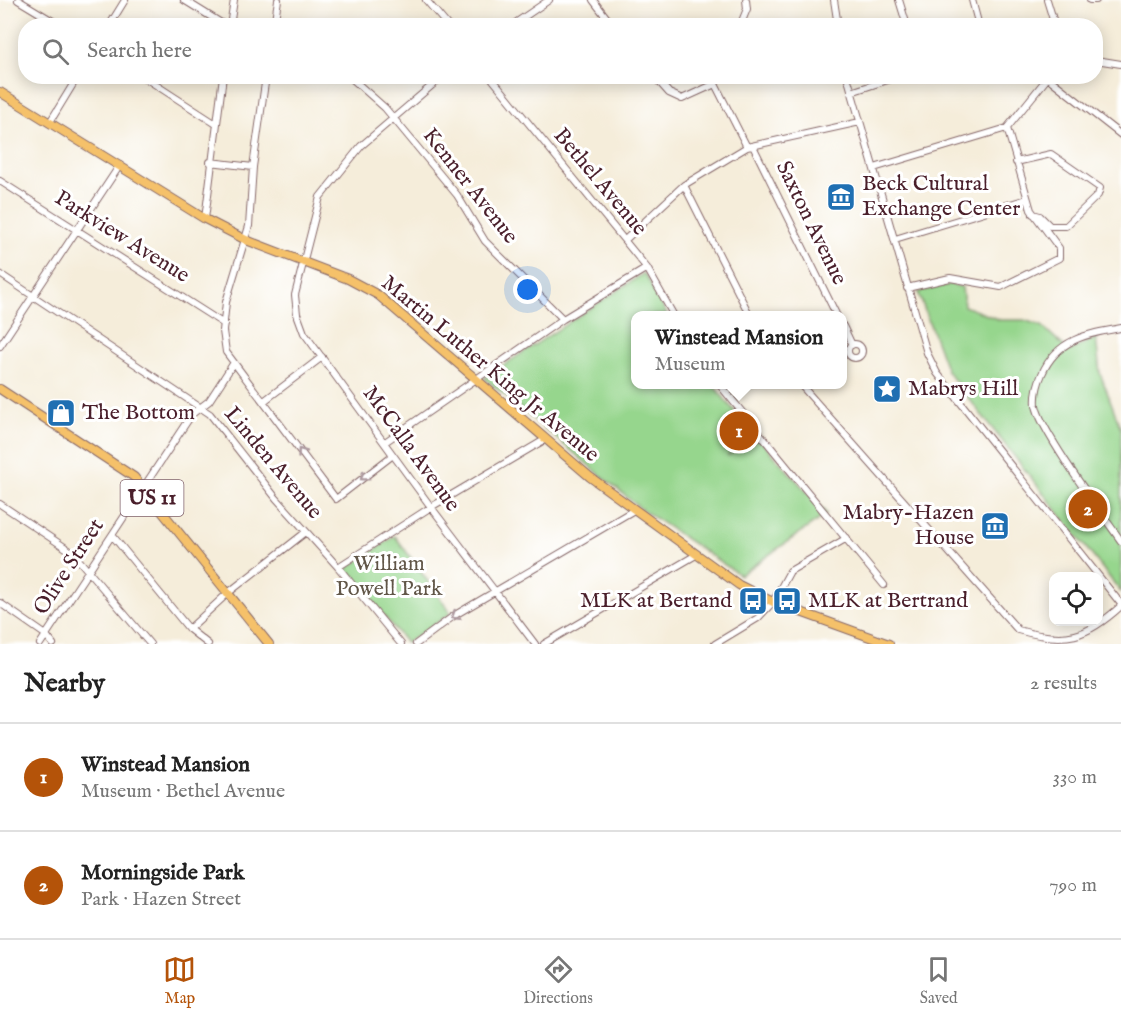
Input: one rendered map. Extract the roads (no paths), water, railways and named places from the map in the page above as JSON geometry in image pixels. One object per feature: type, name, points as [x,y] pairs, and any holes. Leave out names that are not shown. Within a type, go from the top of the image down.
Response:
[{"type":"main road","name":"Martin Luther King Jr Avenue","points":[[0,92],[205,219],[246,240],[355,282],[378,295],[474,379],[634,510],[739,585],[773,602],[889,644]]},
{"type":"main road","name":"US 11","points":[[0,389],[134,477],[269,644]]},
{"type":"street","points":[[18,0],[47,18]]},
{"type":"street","points":[[114,18],[125,0]]},
{"type":"street","points":[[184,0],[214,18]]},
{"type":"street","points":[[230,18],[234,0]]},
{"type":"street","points":[[275,18],[278,0]]},
{"type":"street","points":[[426,0],[441,18]]},
{"type":"street","points":[[523,18],[549,0]]},
{"type":"street","points":[[593,0],[607,18]]},
{"type":"street","points":[[743,18],[747,9],[746,0]]},
{"type":"street","points":[[834,0],[837,18]]},
{"type":"street","points":[[899,0],[905,18]]},
{"type":"street","points":[[972,0],[977,18]]},
{"type":"street","points":[[1047,0],[1053,18]]},
{"type":"street","points":[[1090,0],[1096,0]]},
{"type":"street","points":[[1103,61],[1121,64]]},
{"type":"street","points":[[50,122],[73,84]]},
{"type":"street","points":[[154,84],[216,124]]},
{"type":"street","points":[[205,219],[210,162],[222,84]]},
{"type":"street","points":[[265,84],[253,167],[246,240],[230,282],[224,324],[224,346],[233,363],[336,499],[393,455]]},
{"type":"street","name":"Kenner Avenue","points":[[358,84],[393,118],[457,195],[485,241],[563,319]]},
{"type":"street","name":"McCalla Avenue","points":[[433,84],[361,146],[320,197],[295,295],[296,309],[302,328],[322,357],[430,507],[535,644]]},
{"type":"street","name":"Bethel Avenue","points":[[497,84],[647,267],[672,311]]},
{"type":"street","points":[[661,84],[669,93],[682,99],[715,84]]},
{"type":"street","name":"Saxton Avenue","points":[[715,84],[750,146],[835,311]]},
{"type":"street","points":[[804,389],[1018,630],[1044,641],[1066,643],[1092,632],[1121,605],[936,373],[927,353],[848,84]]},
{"type":"street","points":[[850,92],[875,84]]},
{"type":"street","points":[[874,168],[1007,128],[1042,84]]},
{"type":"street","points":[[1057,84],[1121,135]]},
{"type":"street","points":[[625,240],[684,185],[750,146],[860,122]]},
{"type":"street","points":[[908,288],[950,278],[1001,287],[1059,258],[1059,248],[1033,214],[1027,199],[1007,128]]},
{"type":"street","points":[[1016,162],[1052,154],[1100,188],[1098,195],[1066,226],[1050,226],[1040,216],[1033,214]]},
{"type":"street","points":[[210,162],[253,167]]},
{"type":"street","points":[[0,346],[120,165]]},
{"type":"street","name":"Parkview Avenue","points":[[0,181],[224,324]]},
{"type":"street","points":[[684,185],[748,311]]},
{"type":"street","points":[[895,239],[1027,199]]},
{"type":"street","points":[[385,442],[563,319],[647,267]]},
{"type":"street","name":"Linden Avenue","points":[[0,274],[200,407],[216,421],[276,498],[338,567],[401,644]]},
{"type":"street","points":[[1121,328],[1081,337],[1063,345],[1046,366],[1036,393],[1036,406],[1045,426],[1121,541]]},
{"type":"street","points":[[847,334],[852,345]]},
{"type":"street","points":[[264,401],[322,357]]},
{"type":"street","name":"Olive Street","points":[[39,644],[192,414],[209,401],[233,363]]},
{"type":"street","points":[[723,389],[884,585]]},
{"type":"street","points":[[338,567],[430,507],[546,439]]},
{"type":"street","points":[[0,504],[72,552],[89,569],[150,644]]},
{"type":"street","points":[[416,644],[455,615],[634,510]]},
{"type":"street","points":[[189,629],[228,593],[306,532]]},
{"type":"street","points":[[112,535],[189,629],[208,644]]},
{"type":"street","points":[[715,644],[758,618],[773,602],[790,571],[847,538]]},
{"type":"street","points":[[544,644],[696,555]]},
{"type":"street","points":[[0,603],[46,635],[53,644]]},
{"type":"place","name":"Beck Cultural Exchange Center","points":[[841,197]]},
{"type":"place","name":"Mabrys Hill","points":[[887,389]]},
{"type":"place","name":"The Bottom","points":[[61,413]]},
{"type":"place","name":"Winstead Mansion","points":[[739,431]]},
{"type":"place","name":"Morningside Park","points":[[1088,509]]},
{"type":"place","name":"Mabry-Hazen House","points":[[995,526]]},
{"type":"place","name":"MLK at Bertand","points":[[753,601]]},
{"type":"place","name":"MLK at Bertrand","points":[[787,601]]},
{"type":"park label","name":"William Powell Park","points":[[389,576]]}]
